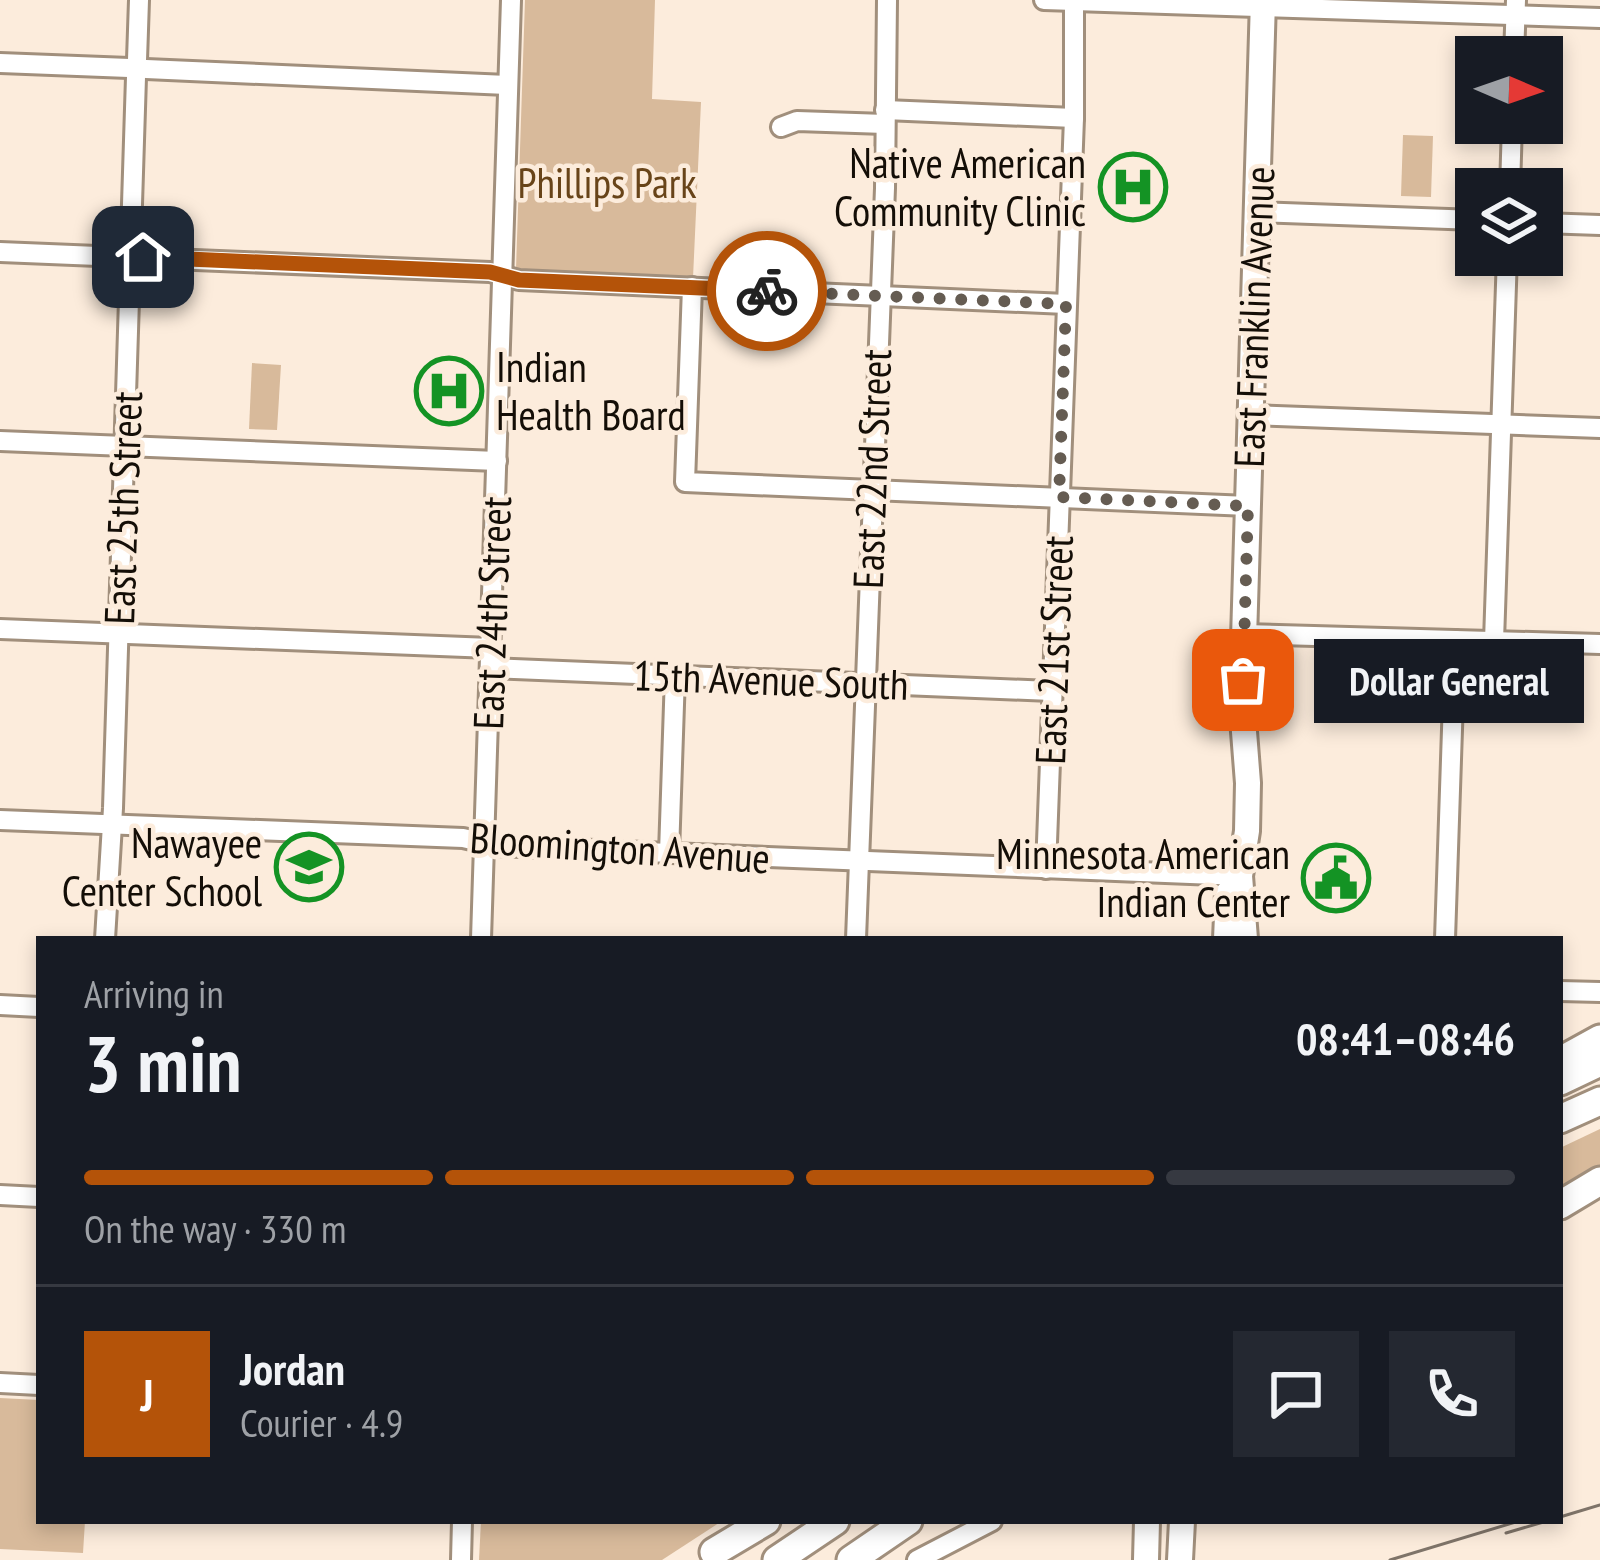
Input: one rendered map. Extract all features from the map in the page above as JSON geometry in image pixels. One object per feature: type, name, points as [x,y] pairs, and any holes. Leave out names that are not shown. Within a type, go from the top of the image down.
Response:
[{"type":"highway","points":[[1563,1059],[1600,1039]]},
{"type":"highway","points":[[1563,1080],[1600,1062]]},
{"type":"highway","points":[[1563,1118],[1600,1101]]},
{"type":"highway","points":[[1563,1127],[1600,1114]]},
{"type":"highway","points":[[1563,1203],[1600,1180]]},
{"type":"highway","points":[[708,1556],[756,1524]]},
{"type":"highway","points":[[777,1560],[831,1524]]},
{"type":"highway","points":[[851,1560],[904,1524]]},
{"type":"main road","name":"East Franklin Avenue","points":[[1226,936],[1234,876],[1233,745],[1242,706],[1263,3]]},
{"type":"main road","name":"East Franklin Avenue","points":[[1234,876],[1244,936]]},
{"type":"main road","points":[[1145,1560],[1147,1524]]},
{"type":"main road","points":[[1180,1560],[1182,1524]]},
{"type":"street","name":"East 25th Street","points":[[105,936],[139,0]]},
{"type":"street","name":"East 24th Street","points":[[481,936],[512,0]]},
{"type":"street","name":"East 22nd Street","points":[[856,936],[886,0]]},
{"type":"street","points":[[1044,0],[1516,8],[1600,18]]},
{"type":"street","name":"East 21st Street","points":[[1046,869],[1074,118],[1074,1]]},
{"type":"street","points":[[0,63],[508,85]]},
{"type":"street","points":[[781,127],[797,121],[885,117],[1074,118]]},
{"type":"street","points":[[1257,212],[1455,219]]},
{"type":"street","points":[[1563,224],[1600,225]]},
{"type":"street","points":[[0,252],[490,272],[692,287],[1066,304]]},
{"type":"street","points":[[1494,641],[1506,276]]},
{"type":"street","points":[[692,287],[685,482],[1248,506]]},
{"type":"street","points":[[1251,415],[1600,428]]},
{"type":"street","points":[[0,441],[496,461]]},
{"type":"street","name":"15th Avenue South","points":[[0,629],[491,658],[676,675],[1051,691]]},
{"type":"street","points":[[1244,634],[1600,644]]},
{"type":"street","points":[[1445,936],[1455,640]]},
{"type":"street","points":[[669,853],[676,675]]},
{"type":"street","name":"Bloomington Avenue","points":[[0,820],[1234,876]]},
{"type":"street","points":[[1563,992],[1600,992]]},
{"type":"street","points":[[0,1005],[36,1007]]},
{"type":"street","points":[[0,1196],[36,1197]]},
{"type":"street","points":[[0,1383],[36,1385]]},
{"type":"street","points":[[461,1560],[462,1524]]},
{"type":"street","points":[[917,1560],[986,1524]]},
{"type":"green space","name":"Phillips Park","points":[[525,0],[655,0],[652,99],[701,102],[693,278],[516,269]]},
{"type":"green space","points":[[1403,135],[1433,136],[1431,197],[1401,196]]},
{"type":"green space","points":[[252,363],[281,365],[277,430],[249,429]]},
{"type":"green space","points":[[1600,1129],[1600,1172],[1563,1194],[1563,1147]]},
{"type":"green space","points":[[0,1398],[36,1400],[36,1524],[85,1524],[83,1553],[0,1549]]},
{"type":"green space","points":[[481,1524],[717,1524],[662,1560],[479,1560]]},
{"type":"tram line","points":[[1563,1516],[1600,1505]]},
{"type":"tram line","points":[[1390,1560],[1509,1524]]},
{"type":"tram line","points":[[1506,1533],[1537,1524]]},
{"type":"way so far","points":[[767,291],[1066,304],[1059,497],[1248,506],[1243,680]]},
{"type":"place","name":"Native American Community Clinic","points":[[1133,187]]},
{"type":"place","name":"Indian Health Board","points":[[449,391]]},
{"type":"place","name":"Dollar General","points":[[1243,680]]},
{"type":"place","name":"Nawayee Center School","points":[[309,867]]},
{"type":"place","name":"Minnesota American Indian Center","points":[[1336,878]]},
{"type":"route","points":[[143,257],[490,272],[519,280],[767,291]]}]
